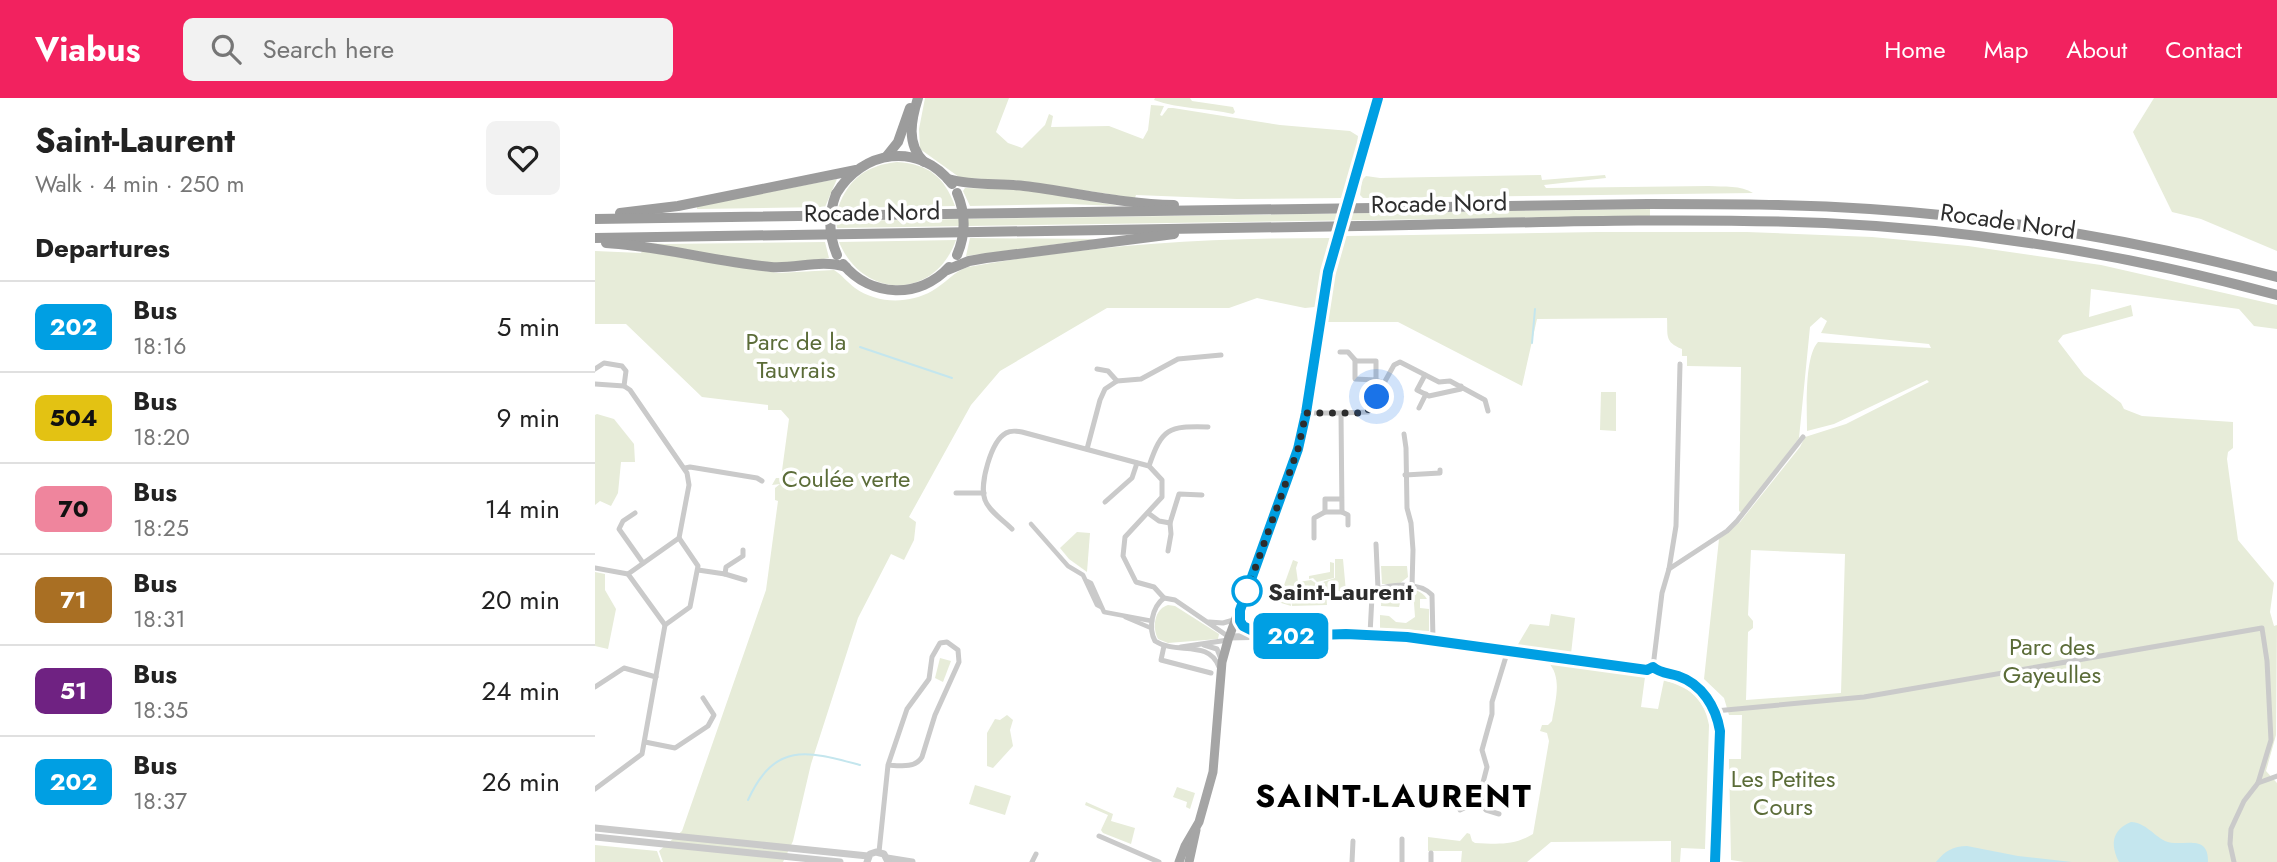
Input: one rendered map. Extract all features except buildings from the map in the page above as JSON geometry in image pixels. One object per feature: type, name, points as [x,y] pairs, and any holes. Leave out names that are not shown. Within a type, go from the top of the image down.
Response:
[{"type":"highway","points":[[886,157],[898,142],[917,98]]},
{"type":"highway","points":[[917,98],[912,139],[915,151],[924,162],[948,179],[972,185],[1023,186],[1129,202],[1318,209]]},
{"type":"highway","points":[[595,214],[678,206],[856,170],[886,157],[905,157],[924,162]]},
{"type":"highway","points":[[856,170],[836,194],[831,209],[832,240],[845,267],[868,284],[895,291],[923,286],[947,270],[969,261],[986,258],[1164,235],[1359,226]]},
{"type":"highway","points":[[947,270],[957,255],[965,229],[963,210],[948,179]]},
{"type":"highway","name":"Rocade Nord","points":[[595,219],[1674,204],[1783,205],[1873,209],[1984,219],[2176,252],[2277,277]]},
{"type":"highway","name":"Rocade Nord","points":[[595,237],[1739,221],[1883,227],[1994,239],[2172,269],[2277,295]]},
{"type":"highway","points":[[595,243],[645,247],[760,266],[790,268],[831,263],[845,267]]},
{"type":"main road","points":[[1189,862],[1213,772],[1216,674],[1295,458],[1306,413],[1322,300],[1378,98]]},
{"type":"main road","points":[[1179,862],[1196,828]]},
{"type":"street","points":[[1340,352],[1348,352],[1356,361],[1355,379],[1384,383]]},
{"type":"street","points":[[1087,449],[1105,388],[1117,381],[1141,379],[1178,359],[1221,355]]},
{"type":"street","points":[[1356,361],[1376,362],[1376,380]]},
{"type":"street","points":[[1306,413],[1368,412],[1394,365],[1399,362],[1439,382],[1450,381],[1461,386],[1485,400],[1488,411]]},
{"type":"street","points":[[595,369],[604,363],[622,366],[626,371],[627,388],[685,468],[689,485],[679,538],[628,574]]},
{"type":"street","points":[[1652,670],[1676,526],[1680,364]]},
{"type":"street","points":[[1097,369],[1108,371],[1117,381]]},
{"type":"street","points":[[1425,375],[1417,390],[1426,394],[1461,389],[1461,386]]},
{"type":"street","points":[[595,384],[627,388]]},
{"type":"street","points":[[1419,408],[1426,394]]},
{"type":"street","points":[[1341,413],[1342,512]]},
{"type":"street","points":[[1149,466],[1157,442],[1166,432],[1181,426],[1208,426]]},
{"type":"street","points":[[1012,529],[987,505],[984,494],[989,458],[1003,435],[1009,432],[1023,432],[1149,466],[1160,476],[1163,485],[1162,497],[1125,537],[1123,556],[1136,582],[1154,587],[1164,598],[1174,600],[1229,638]]},
{"type":"street","points":[[1404,434],[1407,508],[1411,523],[1412,586]]},
{"type":"street","points":[[1669,569],[1730,528],[1803,437]]},
{"type":"street","points":[[1105,502],[1132,478],[1137,463]]},
{"type":"street","points":[[685,468],[757,478],[762,481]]},
{"type":"street","points":[[1405,475],[1440,473],[1440,470]]},
{"type":"street","points":[[956,493],[984,494]]},
{"type":"street","points":[[1168,551],[1170,523],[1179,494],[1202,495]]},
{"type":"street","points":[[1325,512],[1325,499],[1342,499]]},
{"type":"street","points":[[1314,538],[1314,518],[1325,512],[1342,512],[1348,515],[1348,525]]},
{"type":"street","points":[[635,513],[623,521],[619,529],[643,563]]},
{"type":"street","points":[[1149,513],[1159,521],[1170,523]]},
{"type":"street","points":[[1031,524],[1068,566],[1091,583],[1104,612],[1129,616],[1152,624]]},
{"type":"street","points":[[595,789],[639,758],[645,743],[665,625],[690,607],[698,570],[679,538]]},
{"type":"street","points":[[1376,544],[1378,589]]},
{"type":"street","points":[[725,574],[726,567],[743,556],[743,550]]},
{"type":"street","points":[[595,568],[628,574],[665,625]]},
{"type":"street","points":[[698,570],[745,580]]},
{"type":"street","points":[[1370,634],[1372,596],[1378,589],[1412,586],[1427,590],[1432,595],[1433,639]]},
{"type":"street","points":[[1164,598],[1156,606],[1152,624],[1155,641],[1164,646],[1209,652],[1215,657],[1216,674],[1161,660],[1164,646]]},
{"type":"street","points":[[1207,621],[1220,623],[1238,614],[1243,626],[1265,637]]},
{"type":"street","points":[[1715,711],[1864,697],[2262,628],[2272,728],[2258,783],[2244,801],[2231,829],[2230,844],[2234,862]]},
{"type":"street","points":[[1174,647],[1229,638],[1370,634],[1433,639],[1652,670],[1681,677],[1704,694],[1715,711],[1721,737],[1715,862]]},
{"type":"street","points":[[879,852],[888,765],[909,705],[929,679],[934,653],[944,642],[956,648],[959,663],[935,715],[921,760],[913,765],[888,765]]},
{"type":"street","points":[[1201,644],[1217,649],[1222,662]]},
{"type":"street","points":[[1480,794],[1487,767],[1482,750],[1492,714],[1492,702],[1508,650]]},
{"type":"street","points":[[595,687],[624,668],[656,677]]},
{"type":"street","points":[[645,743],[675,748],[708,726],[714,715],[703,698]]},
{"type":"street","points":[[2258,783],[2277,776]]},
{"type":"street","points":[[1473,804],[1474,795],[1480,794]]},
{"type":"street","points":[[1480,794],[1484,798],[1482,804]]},
{"type":"street","points":[[1460,810],[1473,804],[1482,804]]},
{"type":"street","points":[[1482,804],[1486,810],[1499,814]]},
{"type":"street","points":[[595,828],[868,859],[879,852]]},
{"type":"street","points":[[1099,836],[1159,862]]},
{"type":"street","points":[[595,837],[840,862]]},
{"type":"street","points":[[1402,839],[1402,862]]},
{"type":"street","points":[[1352,862],[1353,841]]},
{"type":"street","points":[[879,852],[887,860],[912,862]]},
{"type":"street","points":[[1431,853],[1431,862]]},
{"type":"street","points":[[1032,862],[1036,854]]},
{"type":"green space","points":[[925,98],[1009,98],[996,132],[1008,143],[1022,148],[1045,125],[1049,114],[1053,116],[1051,127],[1109,126],[1143,139],[1148,130],[1151,105],[1164,106],[1160,115],[1162,116],[1168,108],[1173,108],[1280,125],[1350,131],[1358,136],[1356,154],[1342,198],[1237,199],[1136,195],[1135,198],[1022,181],[959,177],[920,149],[919,129]]},
{"type":"green space","points":[[1190,98],[1192,101],[1233,107],[1235,112],[1233,114],[1173,105],[1154,100]]},
{"type":"green space","points":[[2154,98],[2277,98],[2277,251],[2201,219],[2172,212],[2133,132]]},
{"type":"green space","points":[[897,162],[918,166],[934,174],[946,187],[955,206],[838,208],[847,189],[860,175],[877,166]]},
{"type":"green space","points":[[1541,175],[1542,180],[1605,175],[1606,178],[1544,185],[1546,188],[1709,186],[1738,188],[1753,193],[1363,198],[1360,195],[1362,180],[1366,176]]},
{"type":"green space","points":[[837,179],[825,207],[697,209],[697,206]]},
{"type":"green space","points":[[965,188],[1027,190],[1119,206],[970,206],[963,191]]},
{"type":"green space","points":[[1650,209],[1650,216],[837,228],[836,221]]},
{"type":"green space","points":[[1747,232],[1872,237],[1968,246],[2101,265],[2277,305],[2277,329],[2254,326],[2239,309],[2091,289],[2089,317],[2131,305],[2133,316],[2063,335],[2058,341],[2084,375],[2121,403],[2124,409],[2142,416],[2233,422],[2233,448],[2228,452],[2227,459],[2238,540],[2274,583],[2270,612],[2274,626],[2277,625],[2276,735],[2266,771],[2277,783],[2277,862],[1731,860],[1729,759],[1741,759],[1742,715],[1729,715],[1724,698],[1704,679],[1719,539],[1740,522],[1800,447],[1805,437],[1846,424],[1929,382],[1927,380],[1834,424],[1807,431],[1808,371],[1818,342],[1931,348],[1929,344],[1821,333],[1827,321],[1821,317],[1810,327],[1799,438],[1742,513],[1739,511],[1741,367],[1687,366],[1687,356],[1682,356],[1682,349],[1672,344],[1668,337],[1667,318],[1537,319],[1522,386],[1398,322],[1328,322],[1333,282],[1346,236]],"holes":[[[1751,550],[1845,554],[1841,693],[1746,700],[1748,632],[1753,628],[1753,621],[1748,615]]]},
{"type":"green space","points":[[970,238],[1097,239],[966,256]]},
{"type":"green space","points":[[1331,238],[1315,307],[1305,308],[1257,298],[1229,308],[1107,308],[1000,371],[971,405],[909,517],[916,522],[914,540],[904,560],[891,554],[858,618],[811,764],[793,841],[783,862],[663,862],[659,851],[682,831],[766,590],[778,501],[775,500],[775,488],[780,484],[772,485],[776,478],[781,478],[789,419],[781,410],[768,410],[768,405],[702,397],[626,324],[595,324],[595,251],[642,251],[778,273],[834,270],[855,288],[873,297],[903,300],[937,288],[958,271],[968,267],[1014,259],[1148,244]]},
{"type":"green space","points":[[956,240],[946,260],[932,274],[916,282],[899,285],[881,283],[864,275],[850,261],[839,242]]},
{"type":"green space","points":[[825,242],[829,258],[791,263],[763,263],[646,243],[665,244]]},
{"type":"green space","points":[[1601,392],[1616,392],[1616,431],[1600,430]]},
{"type":"green space","points":[[597,414],[614,419],[634,444],[635,462],[621,462],[618,493],[611,506],[600,501],[595,505]]},
{"type":"green space","points":[[1077,532],[1090,533],[1087,572],[1069,559],[1060,548]]},
{"type":"green space","points":[[1335,559],[1343,559],[1346,592],[1326,592],[1327,605],[1292,606],[1290,591],[1287,592],[1287,598],[1290,598],[1291,606],[1278,602],[1293,560],[1298,562],[1298,582],[1311,580],[1317,584],[1335,578]]},
{"type":"green space","points":[[1330,562],[1334,563],[1334,578],[1317,582],[1313,578],[1309,579],[1309,576],[1330,572]]},
{"type":"green space","points":[[1381,566],[1407,566],[1408,577],[1399,584],[1382,584]]},
{"type":"green space","points":[[595,572],[605,574],[605,590],[616,609],[608,649],[595,646]]},
{"type":"green space","points":[[1411,589],[1424,595],[1427,599],[1420,599],[1420,608],[1429,609],[1429,631],[1380,628],[1380,615],[1406,623],[1415,617],[1414,603],[1400,603],[1399,607],[1381,606],[1382,592]]},
{"type":"green space","points":[[1168,605],[1175,606],[1219,634],[1218,639],[1168,643],[1158,639],[1155,630],[1157,615]]},
{"type":"green space","points":[[1551,614],[1575,618],[1571,654],[1517,646],[1530,624],[1549,626]]},
{"type":"green space","points":[[940,658],[951,661],[943,682],[935,678]]},
{"type":"green space","points":[[1548,662],[1645,677],[1641,707],[1658,709],[1664,680],[1681,686],[1694,695],[1707,715],[1709,725],[1705,849],[1681,848],[1680,862],[1671,862],[1671,841],[1551,842],[1527,862],[1461,862],[1462,851],[1428,851],[1428,837],[1460,841],[1467,833],[1475,843],[1498,844],[1519,841],[1533,834],[1549,741],[1547,733],[1540,731],[1542,725],[1548,725],[1552,721],[1557,690],[1553,668]]},
{"type":"green space","points":[[1007,715],[1013,720],[1010,730],[1013,746],[993,768],[987,766],[987,733],[995,719],[1000,720]]},
{"type":"green space","points":[[975,785],[1011,796],[1005,815],[969,804]]},
{"type":"green space","points":[[1177,787],[1195,793],[1190,809],[1186,807],[1187,802],[1173,797]]},
{"type":"green space","points":[[1086,802],[1113,814],[1111,821],[1135,828],[1131,844],[1103,833],[1101,830],[1108,815],[1085,805]]},
{"type":"green space","points":[[595,845],[657,851],[661,862],[595,862]]},
{"type":"water","points":[[2131,822],[2171,843],[2199,844],[2207,853],[2208,862],[2119,862],[2114,849],[2116,833]]},
{"type":"water","points":[[1967,846],[2018,856],[2072,862],[1936,862],[1950,850]]},
{"type":"waterway","points":[[1532,343],[1535,309]]},
{"type":"waterway","points":[[860,347],[952,378]]},
{"type":"waterway","points":[[748,800],[758,781],[782,759],[809,754],[860,765]]},
{"type":"bus line","name":"202","points":[[1378,98],[1328,272],[1298,449],[1240,610],[1240,621],[1249,631],[1265,637],[1346,634],[1433,639],[1647,670],[1653,667],[1657,672],[1686,679],[1704,694],[1715,711],[1720,731],[1715,862]]},
{"type":"place","name":"Saint-Laurent","points":[[1247,591]]},
{"type":"district","name":"SAINT-LAURENT","points":[[1394,796]]},
{"type":"route","points":[[1247,591],[1298,449],[1306,413],[1366,413],[1377,397]]},
{"type":"park label","name":"Parc de la Tauvrais","points":[[796,355]]},
{"type":"park label","name":"Coulée verte","points":[[846,478]]},
{"type":"park label","name":"Parc des Gayeulles","points":[[2052,660]]},
{"type":"park label","name":"Les Petites Cours","points":[[1783,792]]}]
